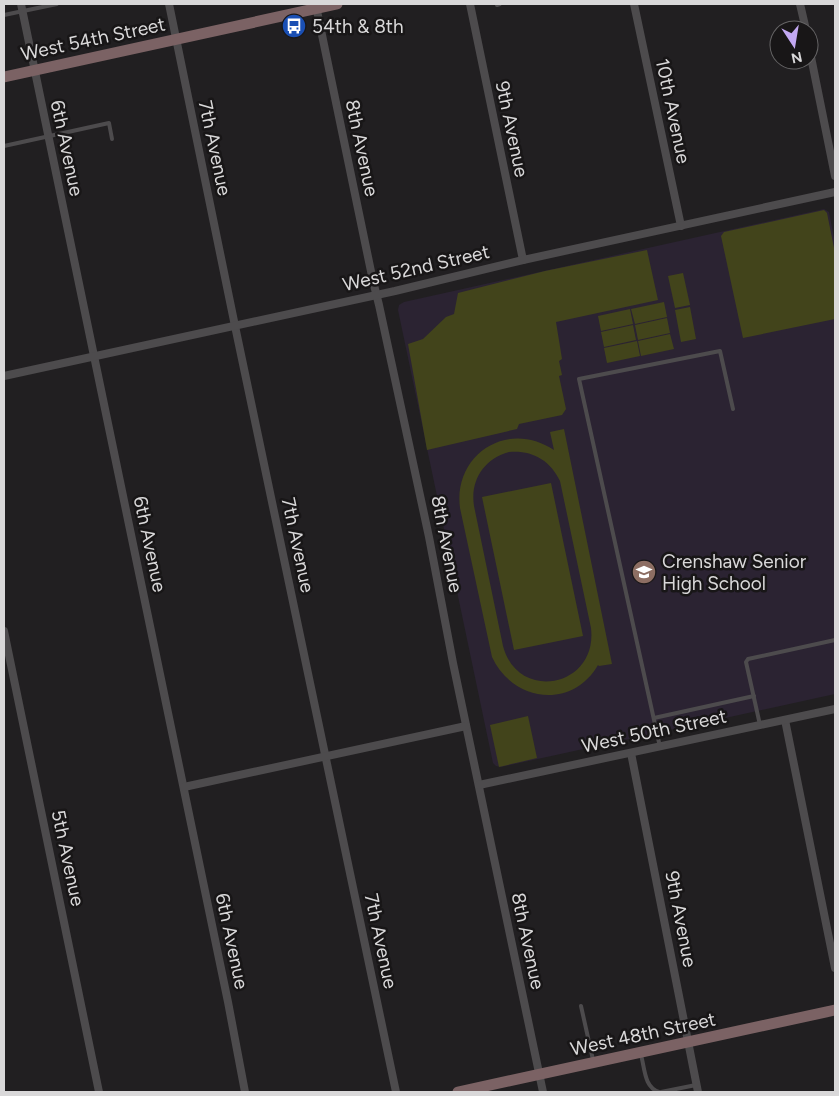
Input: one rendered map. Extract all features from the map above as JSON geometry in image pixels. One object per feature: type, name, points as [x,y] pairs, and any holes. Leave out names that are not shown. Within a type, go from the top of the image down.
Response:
[{"type":"street","name":"7th Avenue","points":[[169,4],[396,1092]]},
{"type":"street","name":"West 54th Street","points":[[4,77],[316,6],[337,4]]},
{"type":"street","name":"9th Avenue","points":[[470,4],[523,260]]},
{"type":"street","name":"10th Avenue","points":[[634,4],[681,226]]},
{"type":"street","points":[[800,4],[804,20]]},
{"type":"street","name":"8th Avenue","points":[[316,6],[376,295],[429,536],[466,726],[543,1092]]},
{"type":"street","name":"6th Avenue","points":[[22,8],[184,788],[245,1092]]},
{"type":"street","points":[[814,70],[835,176]]},
{"type":"street","name":"West 52nd Street","points":[[4,376],[835,192]]},
{"type":"street","name":"5th Avenue","points":[[4,631],[99,1092]]},
{"type":"street","name":"West 50th Street","points":[[479,785],[835,709]]},
{"type":"street","points":[[785,720],[835,968]]},
{"type":"street","points":[[184,788],[466,726]]},
{"type":"street","name":"9th Avenue","points":[[631,753],[697,1089]]},
{"type":"street","name":"West 48th Street","points":[[458,1092],[835,1010]]},
{"type":"lane","points":[[4,16],[22,8],[57,4]]},
{"type":"lane","points":[[4,146],[109,124],[112,139]]},
{"type":"lane","points":[[660,747],[579,379],[720,351],[733,409]]},
{"type":"lane","points":[[760,725],[746,662],[748,659],[835,640]]},
{"type":"lane","points":[[654,718],[754,696]]},
{"type":"lane","points":[[581,1006],[594,1063]]},
{"type":"lane","points":[[640,1053],[648,1084],[652,1090],[660,1092],[697,1089]]},
{"type":"shaded area","name":"Crenshaw Senior High School","points":[[824,209],[829,212],[835,243],[835,694],[501,767],[496,766],[493,763],[398,310],[399,305],[404,302]]},
{"type":"green space","points":[[824,210],[827,213],[835,253],[835,319],[743,338],[721,236],[724,232]]},
{"type":"green space","points":[[647,250],[658,300],[556,322],[562,359],[559,361],[562,375],[559,376],[566,409],[562,415],[519,424],[517,429],[427,450],[408,344],[423,339],[446,317],[454,314],[458,293],[545,271]]},
{"type":"green space","points":[[683,273],[690,305],[675,308],[668,276]]},
{"type":"green space","points":[[664,302],[667,317],[635,324],[631,309]]},
{"type":"green space","points":[[690,307],[696,339],[681,342],[675,310]]},
{"type":"green space","points":[[630,309],[633,324],[601,331],[598,316]]},
{"type":"green space","points":[[667,318],[670,333],[638,340],[635,325]]},
{"type":"green space","points":[[633,325],[636,340],[604,347],[601,332]]},
{"type":"green space","points":[[670,334],[674,349],[641,356],[638,341]]},
{"type":"green space","points":[[637,341],[640,356],[607,363],[604,348]]},
{"type":"green space","points":[[564,429],[612,664],[598,665],[587,679],[573,689],[559,694],[543,695],[528,691],[514,684],[502,672],[492,657],[460,508],[460,489],[465,472],[475,458],[487,447],[502,440],[519,438],[536,441],[554,450],[550,432]],"holes":[[[517,452],[533,455],[546,462],[560,481],[591,628],[590,648],[582,664],[570,675],[555,680],[539,681],[524,676],[511,664],[503,646],[474,506],[474,488],[477,479],[486,465],[500,455]]]},
{"type":"green space","points":[[551,483],[583,636],[514,650],[482,497]]},
{"type":"green space","points":[[528,716],[537,758],[499,767],[490,725]]},
{"type":"place","name":"54th & 8th","points":[[294,26]]},
{"type":"place","name":"Crenshaw Senior High School","points":[[644,572]]}]
